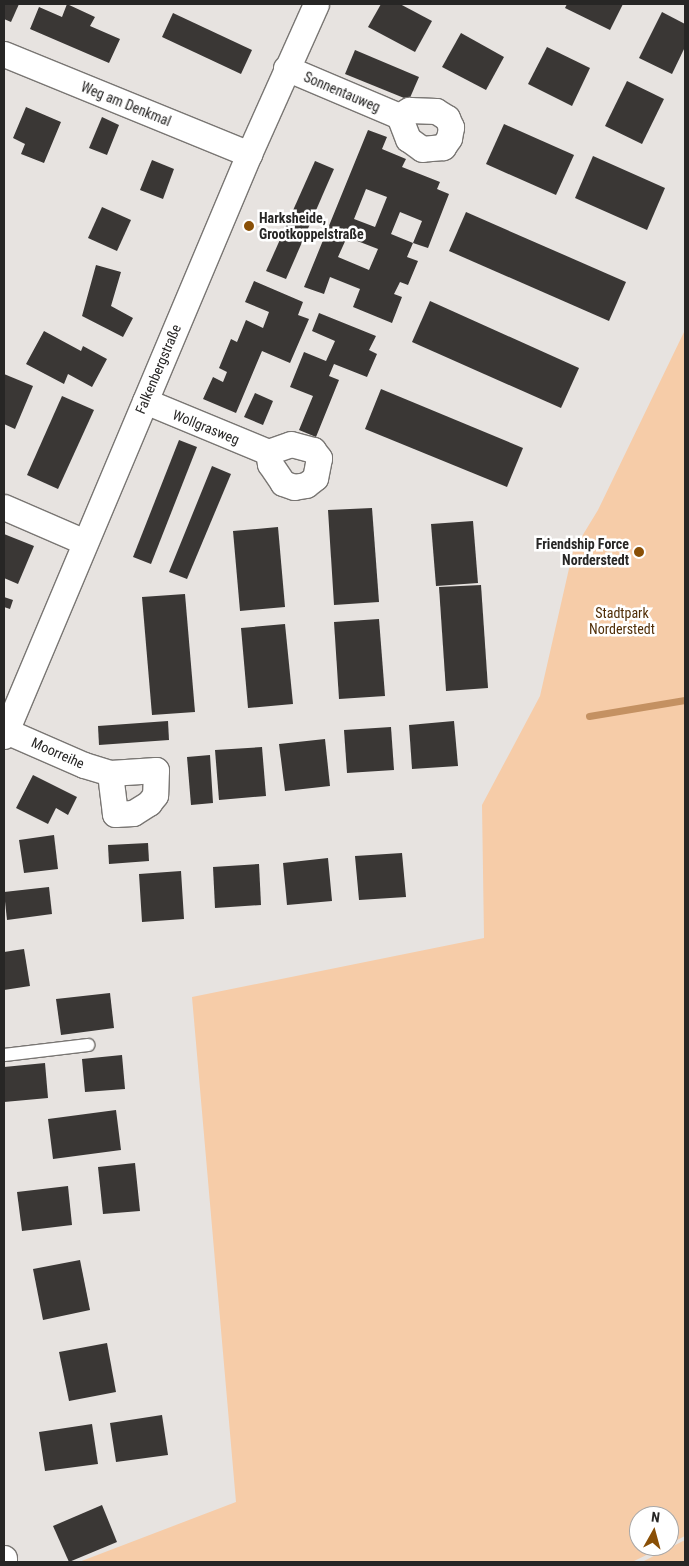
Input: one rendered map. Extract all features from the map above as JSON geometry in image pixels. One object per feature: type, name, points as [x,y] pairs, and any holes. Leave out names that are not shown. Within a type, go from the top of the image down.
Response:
[{"type":"street","name":"Falkenbergstraße","points":[[5,733],[249,154],[316,4]]},
{"type":"street","name":"Weg am Denkmal","points":[[4,54],[249,154]]},
{"type":"street","name":"Sonnentauweg","points":[[286,68],[399,116]]},
{"type":"street","name":"Wollgrasweg","points":[[145,401],[268,452]]},
{"type":"street","points":[[4,507],[85,542]]},
{"type":"street","name":"Moorreihe","points":[[5,733],[84,766],[110,773]]},
{"type":"lane","points":[[4,1054],[88,1045]]},
{"type":"green space","name":"Stadtpark Norderstedt","points":[[685,330],[685,1536],[679,1539],[679,1506],[629,1506],[629,1556],[644,1556],[632,1562],[79,1562],[236,1502],[192,997],[484,938],[482,805],[540,696],[573,551],[598,510]]},
{"type":"green space","points":[[685,1540],[685,1562],[642,1562],[654,1556],[679,1556],[679,1543]]},
{"type":"building","points":[[4,4],[19,4],[11,22],[4,19]]},
{"type":"building","points":[[67,4],[95,17],[90,26],[120,39],[109,63],[30,29],[39,7],[62,17]]},
{"type":"building","points":[[381,4],[400,4],[432,21],[415,52],[368,27]]},
{"type":"building","points":[[567,4],[623,4],[610,30],[565,8]]},
{"type":"building","points":[[662,12],[685,24],[685,47],[672,74],[639,58]]},
{"type":"building","points":[[173,13],[252,50],[241,74],[162,37]]},
{"type":"building","points":[[461,33],[504,57],[486,90],[442,67]]},
{"type":"building","points":[[547,47],[590,68],[572,106],[528,84]]},
{"type":"building","points":[[355,50],[419,77],[409,100],[345,74]]},
{"type":"building","points":[[627,81],[664,99],[642,144],[605,126]]},
{"type":"building","points":[[26,107],[61,122],[44,163],[21,154],[25,144],[13,138]]},
{"type":"building","points":[[102,117],[119,125],[107,155],[89,148]]},
{"type":"building","points":[[504,124],[574,155],[556,195],[486,164]]},
{"type":"building","points":[[368,130],[387,137],[382,149],[406,159],[402,167],[440,182],[437,189],[449,194],[428,248],[413,243],[407,257],[418,261],[408,285],[400,282],[394,294],[402,297],[392,323],[353,307],[360,289],[330,277],[324,294],[304,287]],"holes":[[[366,189],[387,197],[375,227],[354,219]],[[400,212],[422,221],[413,243],[391,234]],[[347,237],[378,249],[369,270],[338,257]]]},
{"type":"building","points":[[593,156],[665,188],[647,230],[575,198]]},
{"type":"building","points":[[152,160],[174,169],[163,199],[140,190]]},
{"type":"building","points":[[315,161],[334,169],[286,279],[266,271]]},
{"type":"building","points":[[102,207],[131,220],[117,251],[88,238]]},
{"type":"building","points":[[466,212],[626,282],[609,321],[449,251]]},
{"type":"building","points":[[96,265],[121,272],[111,306],[133,318],[123,337],[82,316]]},
{"type":"building","points":[[254,281],[303,302],[298,315],[309,319],[290,363],[262,351],[236,413],[203,399],[213,377],[223,382],[227,372],[219,368],[231,339],[237,342],[246,320],[263,328],[269,312],[245,302]]},
{"type":"building","points":[[430,301],[579,368],[561,408],[412,342]]},
{"type":"building","points":[[319,313],[376,336],[369,350],[377,354],[367,377],[334,364],[329,376],[339,380],[316,437],[299,430],[313,396],[290,387],[304,352],[326,361],[335,341],[312,331]]},
{"type":"building","points":[[44,331],[81,351],[83,346],[107,359],[92,387],[68,374],[64,384],[26,364]]},
{"type":"building","points":[[4,374],[33,386],[15,429],[4,424]]},
{"type":"building","points":[[381,389],[523,448],[507,487],[365,429]]},
{"type":"building","points":[[255,393],[273,401],[263,425],[244,417]]},
{"type":"building","points":[[62,396],[94,410],[58,489],[27,475]]},
{"type":"building","points":[[179,440],[197,447],[151,564],[133,557]]},
{"type":"building","points":[[212,466],[231,474],[187,579],[169,572]]},
{"type":"building","points":[[372,508],[379,602],[334,605],[328,510]]},
{"type":"building","points":[[473,521],[478,583],[436,586],[431,524]]},
{"type":"building","points":[[278,527],[285,607],[240,611],[233,531]]},
{"type":"building","points":[[4,534],[34,546],[18,584],[4,578]]},
{"type":"building","points":[[481,585],[488,688],[446,691],[439,587]]},
{"type":"building","points":[[185,594],[195,712],[152,715],[142,597]]},
{"type":"building","points":[[4,597],[13,600],[10,609],[4,607]]},
{"type":"building","points":[[379,619],[385,696],[339,699],[334,622]]},
{"type":"building","points":[[285,624],[293,704],[248,708],[241,628]]},
{"type":"building","points":[[168,721],[169,740],[99,745],[98,726]]},
{"type":"building","points":[[454,721],[458,766],[412,769],[409,725]]},
{"type":"building","points":[[391,727],[394,770],[347,773],[344,730]]},
{"type":"building","points":[[325,739],[330,786],[285,791],[279,744]]},
{"type":"building","points":[[262,747],[266,796],[219,800],[215,750]]},
{"type":"building","points":[[210,755],[213,803],[191,805],[187,757]]},
{"type":"building","points":[[33,775],[77,797],[68,815],[56,808],[48,824],[16,808]]},
{"type":"building","points":[[54,835],[58,869],[24,873],[19,840]]},
{"type":"building","points":[[148,843],[149,861],[109,864],[108,845]]},
{"type":"building","points":[[402,853],[406,897],[359,900],[355,856]]},
{"type":"building","points":[[328,858],[332,901],[287,905],[283,863]]},
{"type":"building","points":[[259,864],[261,905],[215,908],[213,867]]},
{"type":"building","points":[[181,871],[184,919],[142,922],[139,874]]},
{"type":"building","points":[[49,887],[52,914],[7,920],[4,892]]},
{"type":"building","points":[[24,949],[30,986],[4,990],[4,952]]},
{"type":"building","points":[[110,993],[114,1028],[61,1035],[56,999]]},
{"type":"building","points":[[122,1055],[125,1089],[85,1092],[82,1059]]},
{"type":"building","points":[[45,1063],[48,1098],[4,1102],[4,1067]]},
{"type":"building","points":[[116,1110],[121,1150],[53,1159],[48,1119]]},
{"type":"building","points":[[135,1163],[140,1211],[103,1214],[98,1167]]},
{"type":"building","points":[[68,1186],[72,1225],[22,1231],[17,1192]]},
{"type":"building","points":[[80,1260],[90,1310],[43,1320],[33,1269]]},
{"type":"building","points":[[107,1343],[116,1392],[69,1401],[59,1352]]},
{"type":"building","points":[[162,1415],[168,1455],[116,1462],[110,1423]]},
{"type":"building","points":[[92,1424],[98,1464],[45,1471],[39,1432]]},
{"type":"building","points":[[102,1505],[117,1542],[69,1562],[53,1526]]},
{"type":"waterway","points":[[589,716],[685,700]]},
{"type":"place","name":"Harksheide, Grootkoppelstraße","points":[[249,226]]},
{"type":"place","name":"Friendship Force Norderstedt","points":[[639,552]]}]
